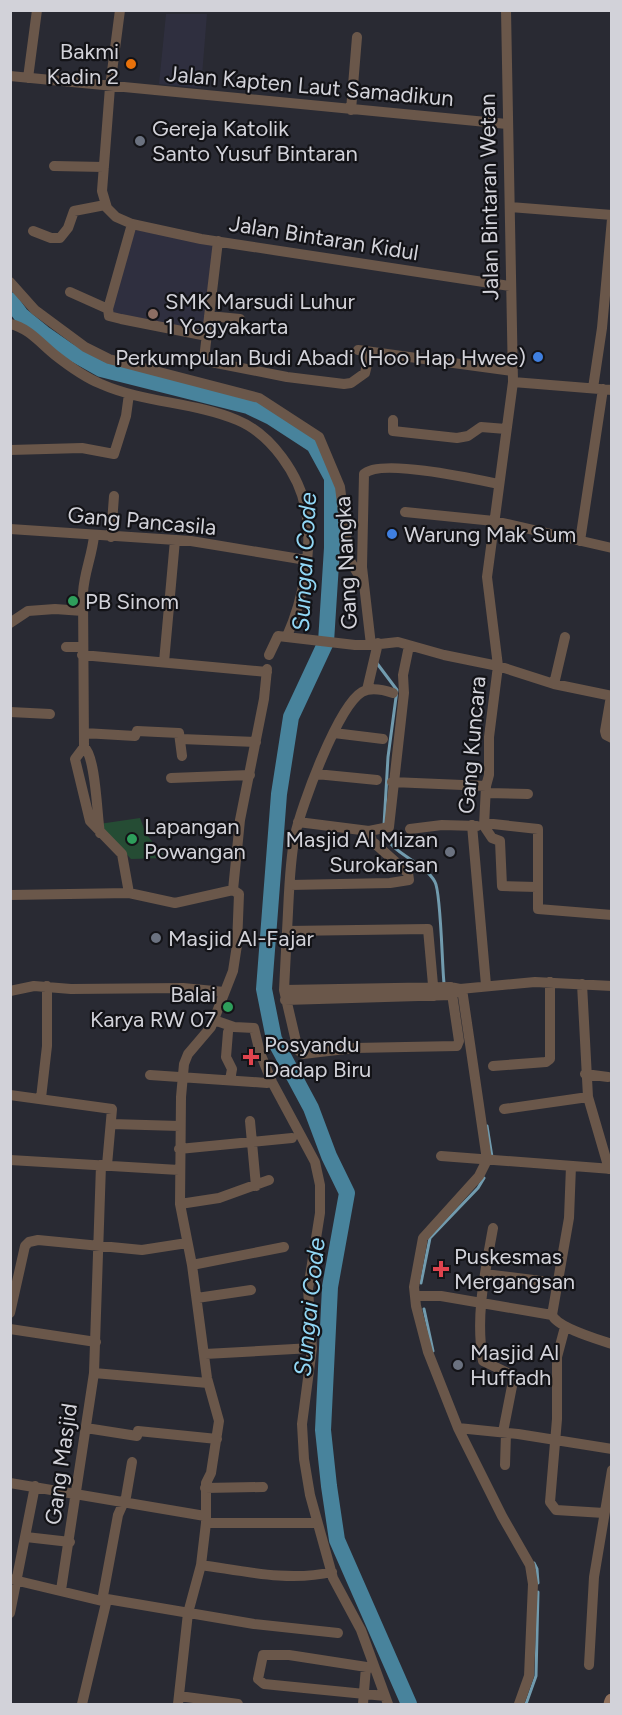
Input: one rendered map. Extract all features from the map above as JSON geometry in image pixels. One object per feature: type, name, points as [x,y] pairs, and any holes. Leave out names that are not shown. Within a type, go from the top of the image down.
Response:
[{"type":"street","points":[[28,78],[37,10]]},
{"type":"street","points":[[120,10],[110,87],[104,167],[105,206],[116,217],[132,225],[108,309],[109,316],[207,336]]},
{"type":"street","name":"Jalan Bintaran Wetan","points":[[494,521],[512,377],[506,10]]},
{"type":"street","points":[[351,110],[357,37]]},
{"type":"street","name":"Jalan Kapten Laut Samadikun","points":[[10,76],[507,124]]},
{"type":"street","points":[[54,166],[104,167]]},
{"type":"street","points":[[33,231],[51,238],[60,238],[68,228],[74,211],[105,206]]},
{"type":"street","points":[[510,207],[612,217],[602,389],[580,541]]},
{"type":"street","name":"Jalan Bintaran Kidul","points":[[132,225],[218,241],[510,286]]},
{"type":"street","points":[[218,241],[204,359],[210,363],[344,384],[366,373],[370,352]]},
{"type":"street","points":[[10,282],[35,310],[85,347],[109,359],[259,398],[319,437],[340,487],[349,559],[362,581]]},
{"type":"street","points":[[70,292],[108,309]]},
{"type":"street","points":[[209,316],[240,319]]},
{"type":"street","points":[[10,324],[25,330],[75,370],[100,384],[129,394],[234,419],[262,436],[287,467],[301,494],[307,520],[306,560],[289,636],[276,637],[269,655]]},
{"type":"street","points":[[358,350],[512,377],[602,389]]},
{"type":"street","points":[[10,450],[82,448],[114,454],[126,416],[129,394]]},
{"type":"street","points":[[393,420],[393,431],[449,438],[468,436],[481,427],[506,429]]},
{"type":"street","name":"Gang Nangka","points":[[374,644],[362,581],[364,474],[369,469],[380,467],[438,473],[499,484]]},
{"type":"street","points":[[111,537],[114,496]]},
{"type":"street","points":[[405,512],[494,521],[612,548]]},
{"type":"street","name":"Gang Kuncara","points":[[486,985],[480,825],[489,775],[489,737],[498,666],[487,577],[494,521]]},
{"type":"street","name":"Gang Pancasila","points":[[10,530],[175,540],[306,560]]},
{"type":"street","points":[[94,536],[91,562],[84,578],[82,611],[84,747],[89,752],[94,778],[100,834],[114,843],[122,854],[129,893]]},
{"type":"street","points":[[164,662],[175,540]]},
{"type":"street","points":[[10,623],[28,611],[55,609],[82,611]]},
{"type":"street","name":"Gang Nangka","points":[[289,636],[355,645],[398,642],[498,666],[555,684],[611,696]]},
{"type":"street","points":[[555,684],[565,637]]},
{"type":"street","points":[[367,690],[374,644]]},
{"type":"street","points":[[298,822],[378,829],[389,826],[392,782],[404,693],[403,675],[409,646]]},
{"type":"street","points":[[66,647],[164,662],[267,670],[256,742],[240,820],[233,890]]},
{"type":"street","points":[[393,693],[367,690],[356,697],[342,715],[298,822],[287,931],[285,995],[298,1050],[303,1054],[354,1048],[457,1046],[456,990]]},
{"type":"street","points":[[611,696],[605,731],[606,735],[612,738]]},
{"type":"street","points":[[10,712],[50,714]]},
{"type":"street","points":[[84,733],[135,736],[137,731],[175,732],[179,733],[181,739],[182,756]]},
{"type":"street","points":[[334,733],[383,739]]},
{"type":"street","points":[[181,739],[256,742]]},
{"type":"street","points":[[316,774],[376,780]]},
{"type":"street","points":[[171,778],[250,775]]},
{"type":"street","points":[[392,782],[528,794]]},
{"type":"street","points":[[480,825],[492,838],[500,841],[501,885],[537,887]]},
{"type":"street","points":[[410,829],[480,825],[538,829],[537,905],[542,910],[612,915]]},
{"type":"street","points":[[291,885],[408,881],[410,877],[408,873],[372,841],[378,829]]},
{"type":"street","points":[[393,883],[394,862]]},
{"type":"street","points":[[10,896],[129,893],[181,902],[233,890],[239,894],[237,945],[233,971],[214,1020],[188,1054],[183,1077],[179,1149],[180,1204],[192,1266],[208,1383],[219,1421],[211,1473],[205,1488],[201,1564],[189,1614],[178,1700],[238,1704]]},
{"type":"street","points":[[287,931],[428,929],[433,991]]},
{"type":"street","points":[[493,1066],[546,1062],[550,1059],[550,982]]},
{"type":"street","points":[[285,995],[456,990],[486,985],[550,982],[612,986]]},
{"type":"street","points":[[441,1156],[610,1169],[588,1097],[582,984]]},
{"type":"street","points":[[10,991],[47,986],[117,991],[183,988],[224,992]]},
{"type":"street","points":[[42,1098],[47,986]]},
{"type":"street","points":[[456,990],[487,1160],[479,1176],[423,1238],[415,1296],[428,1352],[458,1428],[502,1516],[530,1565],[533,1584],[529,1676],[519,1704]]},
{"type":"street","points":[[214,1020],[234,1027],[254,1028],[260,1053],[272,1082],[315,1162],[320,1185],[320,1213],[308,1289],[312,1348],[302,1437],[304,1459],[317,1523],[332,1572],[361,1630],[370,1667],[386,1700],[363,1699],[264,1684],[258,1679],[263,1655],[289,1655],[370,1667]]},
{"type":"street","points":[[228,1032],[226,1057],[232,1069],[230,1080]]},
{"type":"street","points":[[585,1074],[608,1077]]},
{"type":"street","points":[[150,1075],[267,1083]]},
{"type":"street","points":[[10,1095],[110,1108],[113,1111],[111,1124],[180,1125]]},
{"type":"street","points":[[504,1109],[588,1097]]},
{"type":"street","points":[[250,1121],[256,1186]]},
{"type":"street","name":"Gang Masjid","points":[[61,1590],[94,1373],[98,1246],[104,1165],[111,1124]]},
{"type":"street","points":[[179,1149],[292,1138]]},
{"type":"street","points":[[10,1160],[179,1170]]},
{"type":"street","points":[[571,1166],[569,1218],[552,1315],[554,1320],[565,1327],[612,1344]]},
{"type":"street","points":[[180,1204],[219,1197],[269,1180]]},
{"type":"street","points":[[494,1228],[480,1303],[479,1334],[483,1361],[514,1376],[505,1433],[505,1465]]},
{"type":"street","points":[[10,1313],[26,1246],[29,1242],[38,1240],[142,1250],[187,1243]]},
{"type":"street","points":[[192,1266],[284,1247]]},
{"type":"street","points":[[485,1274],[557,1283]]},
{"type":"street","points":[[197,1298],[251,1290]]},
{"type":"street","points":[[415,1296],[480,1303],[552,1315]]},
{"type":"street","points":[[565,1327],[557,1357],[557,1419],[550,1502],[553,1509],[604,1513]]},
{"type":"street","points":[[10,1329],[96,1342]]},
{"type":"street","points":[[205,1354],[312,1348]]},
{"type":"street","points":[[94,1373],[208,1383]]},
{"type":"street","points":[[86,1428],[137,1436],[138,1431],[217,1439]]},
{"type":"street","points":[[458,1428],[612,1449]]},
{"type":"street","points":[[82,1704],[104,1600],[118,1515],[132,1462]]},
{"type":"street","points":[[589,1665],[594,1577],[612,1470]]},
{"type":"street","points":[[10,1483],[77,1492],[205,1519],[317,1523]]},
{"type":"street","points":[[10,1613],[13,1580],[26,1537],[35,1486]]},
{"type":"street","points":[[205,1488],[263,1487]]},
{"type":"street","points":[[26,1537],[70,1542]]},
{"type":"street","points":[[201,1564],[287,1576],[315,1576],[332,1572]]},
{"type":"street","points":[[13,1580],[104,1600],[189,1614],[338,1633]]},
{"type":"street","points":[[363,1699],[370,1667]]},
{"type":"shaded area","points":[[166,14],[207,14],[201,88],[159,84]]},
{"type":"shaded area","points":[[134,230],[217,242],[205,335],[110,314]]},
{"type":"green space","name":"Lapangan Powangan","points":[[140,818],[146,834],[166,858],[131,859],[99,824]]},
{"type":"waterway","name":"Sungai Code","points":[[10,300],[21,315],[43,333],[101,369],[248,406],[271,417],[314,445],[332,478],[332,548],[326,642],[291,717],[279,794],[264,989],[274,1039],[311,1108],[329,1156],[347,1193],[330,1287],[323,1430],[329,1486],[337,1540],[409,1704]]},
{"type":"waterway","points":[[376,662],[397,690],[388,757],[384,825]]},
{"type":"waterway","points":[[384,831],[392,846],[423,868],[435,882],[440,914],[444,983]]},
{"type":"waterway","points":[[487,1126],[492,1157]]},
{"type":"waterway","points":[[421,1283],[430,1238],[478,1188],[484,1178]]},
{"type":"waterway","points":[[424,1309],[433,1351]]},
{"type":"waterway","points":[[534,1563],[538,1583]]},
{"type":"waterway","points":[[526,1704],[536,1676],[538,1592]]},
{"type":"place","name":"Bakmi Kadin 2","points":[[131,64]]},
{"type":"place","name":"Gereja Katolik Santo Yusuf Bintaran","points":[[140,141]]},
{"type":"place","name":"SMK Marsudi Luhur 1 Yogyakarta","points":[[153,314]]},
{"type":"place","name":"Perkumpulan Budi Abadi (Hoo Hap Hwee)","points":[[538,357]]},
{"type":"place","name":"Warung Mak Sum","points":[[392,534]]},
{"type":"place","name":"PB Sinom","points":[[73,601]]},
{"type":"place","name":"Lapangan Powangan","points":[[132,839]]},
{"type":"place","name":"Masjid Al Mizan Surokarsan","points":[[450,852]]},
{"type":"place","name":"Masjid Al-Fajar","points":[[156,938]]},
{"type":"place","name":"Balai Karya RW 07","points":[[228,1007]]},
{"type":"place","name":"Posyandu Dadap Biru","points":[[251,1057]]},
{"type":"place","name":"Puskesmas Mergangsan","points":[[441,1269]]},
{"type":"place","name":"Masjid Al Huffadh","points":[[458,1365]]}]
